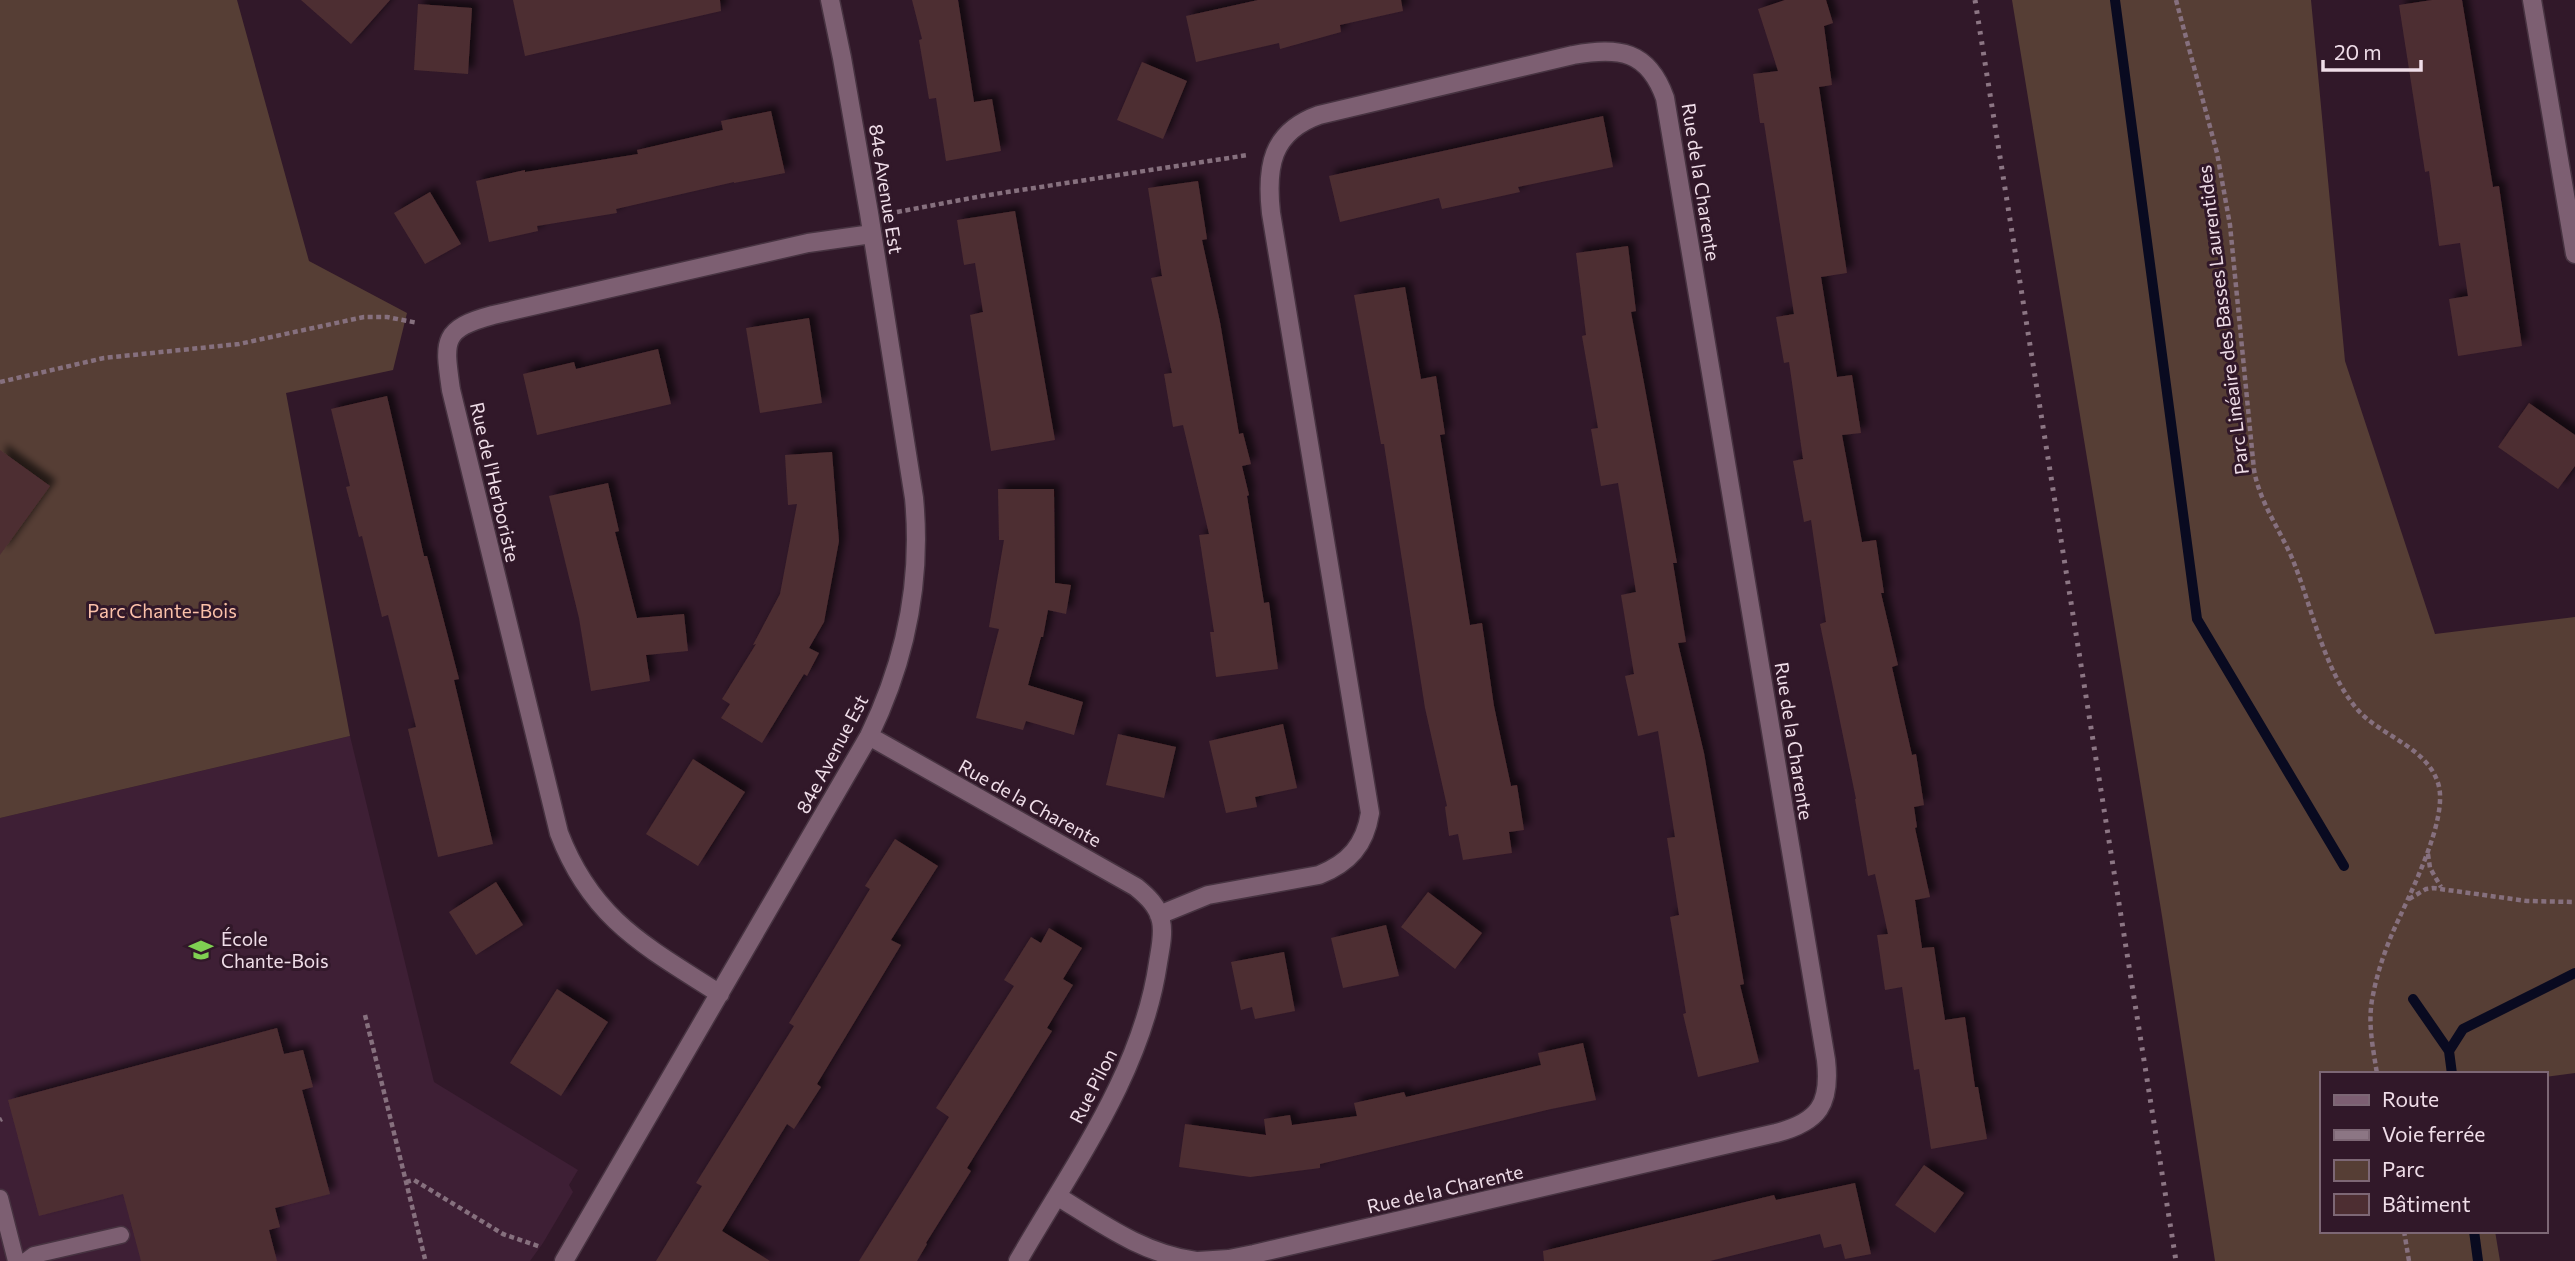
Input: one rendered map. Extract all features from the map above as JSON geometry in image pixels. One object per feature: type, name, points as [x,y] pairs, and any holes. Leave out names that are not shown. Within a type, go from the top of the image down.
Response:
[{"type":"street","name":"84e Avenue Est","points":[[564,1261],[869,736],[889,691],[913,603],[916,523],[910,464],[830,0]]},
{"type":"street","points":[[2532,0],[2575,254]]},
{"type":"street","name":"Rue de la Charente","points":[[869,736],[1123,879],[1147,896],[1159,915],[1208,895],[1320,874],[1350,857],[1363,840],[1370,813],[1271,213],[1270,170],[1278,146],[1293,128],[1319,115],[1573,55],[1605,50],[1626,53],[1654,74],[1665,98],[1826,1060],[1825,1100],[1812,1117],[1784,1131],[1228,1259],[1197,1261],[1164,1255],[1135,1243],[1057,1196]]},
{"type":"street","name":"Rue de l'Herboriste","points":[[720,994],[656,955],[619,925],[586,887],[567,854],[559,833],[454,403],[447,345],[450,337],[460,327],[494,315],[808,243],[872,234]]},
{"type":"street","name":"Rue Pilon","points":[[1018,1261],[1112,1098],[1139,1039],[1157,972],[1162,930],[1159,915]]},
{"type":"lane","points":[[0,1198],[16,1261]]},
{"type":"lane","points":[[26,1261],[34,1255],[121,1235]]},
{"type":"path","name":"Parc Linéaire des Basses Laurentides","points":[[2176,0],[2215,142],[2230,225],[2254,470],[2260,495],[2289,552],[2329,662],[2341,686],[2356,708],[2370,722],[2406,745],[2425,762],[2438,783],[2441,796],[2428,850],[2393,932],[2373,994],[2370,1021],[2377,1072]]},
{"type":"path","points":[[897,212],[1248,155]]},
{"type":"path","points":[[0,382],[104,358],[239,344],[364,317],[387,317],[418,323]]},
{"type":"path","points":[[2428,850],[2430,868],[2442,888]]},
{"type":"path","points":[[2408,900],[2426,889],[2442,888],[2527,901],[2575,902]]},
{"type":"path","points":[[365,1015],[425,1259]]},
{"type":"path","points":[[406,1182],[414,1180],[503,1234],[541,1247]]},
{"type":"path","points":[[2404,1233],[2409,1261]]},
{"type":"shaded area","name":"École Chante-Bois","points":[[350,736],[434,1082],[578,1170],[569,1185],[573,1192],[543,1243],[530,1261],[0,1261],[0,818]]},
{"type":"green space","name":"Parc Chante-Bois","points":[[0,0],[237,0],[309,261],[407,313],[393,370],[286,393],[350,736],[0,818]]},
{"type":"green space","points":[[2012,0],[2311,0],[2345,361],[2435,634],[2575,617],[2575,1073],[2547,1077],[2547,1072],[2320,1072],[2320,1233],[2495,1233],[2500,1261],[2215,1261],[2162,916]]},
{"type":"building","points":[[301,0],[390,0],[351,44]]},
{"type":"building","points":[[513,0],[720,0],[721,11],[525,56]]},
{"type":"building","points":[[912,0],[958,0],[974,102],[992,99],[1001,151],[946,161],[936,98],[929,99],[919,40],[922,39]]},
{"type":"building","points":[[1258,0],[1401,0],[1403,11],[1340,25],[1341,32],[1280,49],[1279,43],[1196,62],[1186,16]]},
{"type":"building","points":[[1785,0],[1826,0],[1833,23],[1824,26],[1832,85],[1819,87],[1847,273],[1821,277],[1837,377],[1852,375],[1861,433],[1842,435],[1862,542],[1876,540],[1884,593],[1881,593],[1898,665],[1892,667],[1912,755],[1916,754],[1924,805],[1914,807],[1915,828],[1930,897],[1915,900],[1922,948],[1934,947],[1945,1020],[1965,1017],[1975,1087],[1978,1087],[1987,1139],[1931,1149],[1919,1069],[1914,1070],[1902,987],[1885,990],[1877,935],[1888,934],[1875,874],[1868,876],[1856,799],[1820,624],[1826,622],[1811,520],[1804,522],[1793,461],[1803,459],[1789,362],[1784,363],[1776,317],[1794,314],[1764,123],[1760,123],[1753,74],[1778,71],[1758,9]]},
{"type":"building","points":[[2432,0],[2462,0],[2493,187],[2499,186],[2522,346],[2458,356],[2449,299],[2468,296],[2460,243],[2439,246],[2429,171],[2425,172],[2399,5]]},
{"type":"building","points":[[418,4],[472,8],[468,74],[414,70]]},
{"type":"building","points":[[1142,62],[1187,81],[1163,139],[1117,120]]},
{"type":"building","points":[[771,111],[785,173],[616,209],[617,213],[537,226],[538,231],[489,242],[476,181],[525,170],[638,154],[637,150],[723,130],[721,121]]},
{"type":"building","points":[[1603,116],[1613,167],[1518,187],[1520,192],[1442,209],[1439,198],[1340,222],[1329,176]]},
{"type":"building","points":[[1198,181],[1207,239],[1202,240],[1220,322],[1239,434],[1243,433],[1251,464],[1242,466],[1249,495],[1247,496],[1264,603],[1269,602],[1278,669],[1216,677],[1210,632],[1214,632],[1199,535],[1209,534],[1183,425],[1173,427],[1164,374],[1172,373],[1151,278],[1162,276],[1148,188]]},
{"type":"building","points":[[430,192],[461,244],[425,264],[394,213]]},
{"type":"building","points":[[1015,211],[1055,440],[991,451],[970,315],[983,312],[975,263],[964,265],[957,220]]},
{"type":"building","points":[[1628,246],[1636,311],[1631,312],[1677,563],[1673,563],[1686,642],[1678,643],[1704,753],[1744,984],[1740,985],[1759,1062],[1698,1077],[1683,1014],[1686,1013],[1670,917],[1679,915],[1667,838],[1675,837],[1658,731],[1638,736],[1625,676],[1634,674],[1621,595],[1636,592],[1618,483],[1601,486],[1591,429],[1598,428],[1582,336],[1586,335],[1576,253]]},
{"type":"building","points":[[1405,287],[1421,379],[1436,376],[1445,434],[1440,435],[1470,625],[1482,623],[1494,706],[1511,786],[1517,785],[1524,830],[1509,832],[1512,853],[1463,860],[1458,834],[1449,836],[1447,806],[1425,708],[1384,444],[1381,444],[1354,295]]},
{"type":"building","points":[[809,318],[822,403],[760,413],[746,328]]},
{"type":"building","points":[[658,349],[671,404],[537,435],[523,374],[574,362],[576,369]]},
{"type":"building","points":[[387,396],[424,556],[427,556],[459,679],[454,680],[493,844],[438,857],[408,729],[416,727],[388,615],[382,617],[362,536],[359,537],[346,487],[350,486],[331,409]]},
{"type":"building","points":[[2529,403],[2575,435],[2575,466],[2558,489],[2498,447]]},
{"type":"building","points":[[0,450],[50,486],[0,555]]},
{"type":"building","points":[[832,452],[839,541],[824,622],[809,648],[819,653],[807,676],[804,674],[762,743],[721,718],[730,704],[722,699],[756,644],[753,645],[780,594],[797,504],[788,505],[785,455]]},
{"type":"building","points":[[608,483],[619,531],[615,532],[637,618],[684,614],[688,651],[646,655],[650,681],[591,691],[579,618],[549,496]]},
{"type":"building","points":[[998,489],[1054,489],[1055,583],[1071,585],[1066,614],[1048,610],[1043,637],[1028,685],[1083,702],[1074,735],[1026,721],[1023,730],[976,718],[999,629],[989,627],[1004,540],[999,540]]},
{"type":"building","points":[[1283,724],[1297,788],[1255,797],[1257,807],[1226,813],[1209,741]]},
{"type":"building","points":[[1118,734],[1176,747],[1164,798],[1106,785]]},
{"type":"building","points":[[693,759],[745,792],[698,866],[646,834]]},
{"type":"building","points":[[895,839],[938,866],[891,940],[901,945],[817,1084],[821,1087],[794,1129],[787,1124],[722,1231],[770,1261],[656,1261],[702,1186],[696,1183],[794,1026],[789,1023],[870,889],[865,886]]},
{"type":"building","points":[[496,882],[523,925],[476,955],[449,912]]},
{"type":"building","points":[[1428,892],[1482,933],[1455,969],[1401,927]]},
{"type":"building","points":[[1386,925],[1399,976],[1343,988],[1331,938]]},
{"type":"building","points":[[1049,928],[1082,948],[1063,979],[1073,985],[1047,1028],[1052,1031],[967,1168],[971,1171],[917,1261],[859,1261],[949,1117],[936,1108],[1014,986],[1004,980],[1031,937],[1041,943]]},
{"type":"building","points":[[1284,952],[1295,1011],[1255,1019],[1252,1007],[1241,1010],[1231,962]]},
{"type":"building","points":[[557,989],[608,1022],[561,1096],[510,1063]]},
{"type":"building","points":[[277,1028],[284,1054],[303,1050],[313,1087],[302,1090],[330,1194],[275,1208],[280,1227],[269,1230],[277,1261],[141,1261],[123,1194],[39,1216],[8,1100]]},
{"type":"building","points":[[1583,1043],[1596,1100],[1320,1164],[1320,1168],[1250,1177],[1179,1167],[1185,1124],[1266,1135],[1264,1119],[1290,1115],[1292,1125],[1357,1116],[1354,1103],[1404,1092],[1406,1097],[1541,1065],[1538,1053]]},
{"type":"building","points":[[1924,1165],[1964,1193],[1935,1233],[1895,1205]]},
{"type":"building","points":[[1855,1183],[1871,1254],[1845,1259],[1841,1244],[1824,1248],[1820,1234],[1710,1261],[1544,1261],[1543,1251],[1774,1195],[1776,1200]]},
{"type":"waterway","points":[[2115,0],[2197,619],[2344,866]]},
{"type":"waterway","points":[[2449,1051],[2463,1029],[2575,973]]},
{"type":"waterway","points":[[2413,999],[2449,1051],[2452,1072]]},
{"type":"waterway","points":[[2474,1233],[2478,1261]]},
{"type":"railway","points":[[1975,0],[2176,1261]]},
{"type":"place","name":"École Chante-Bois","points":[[201,950]]}]
